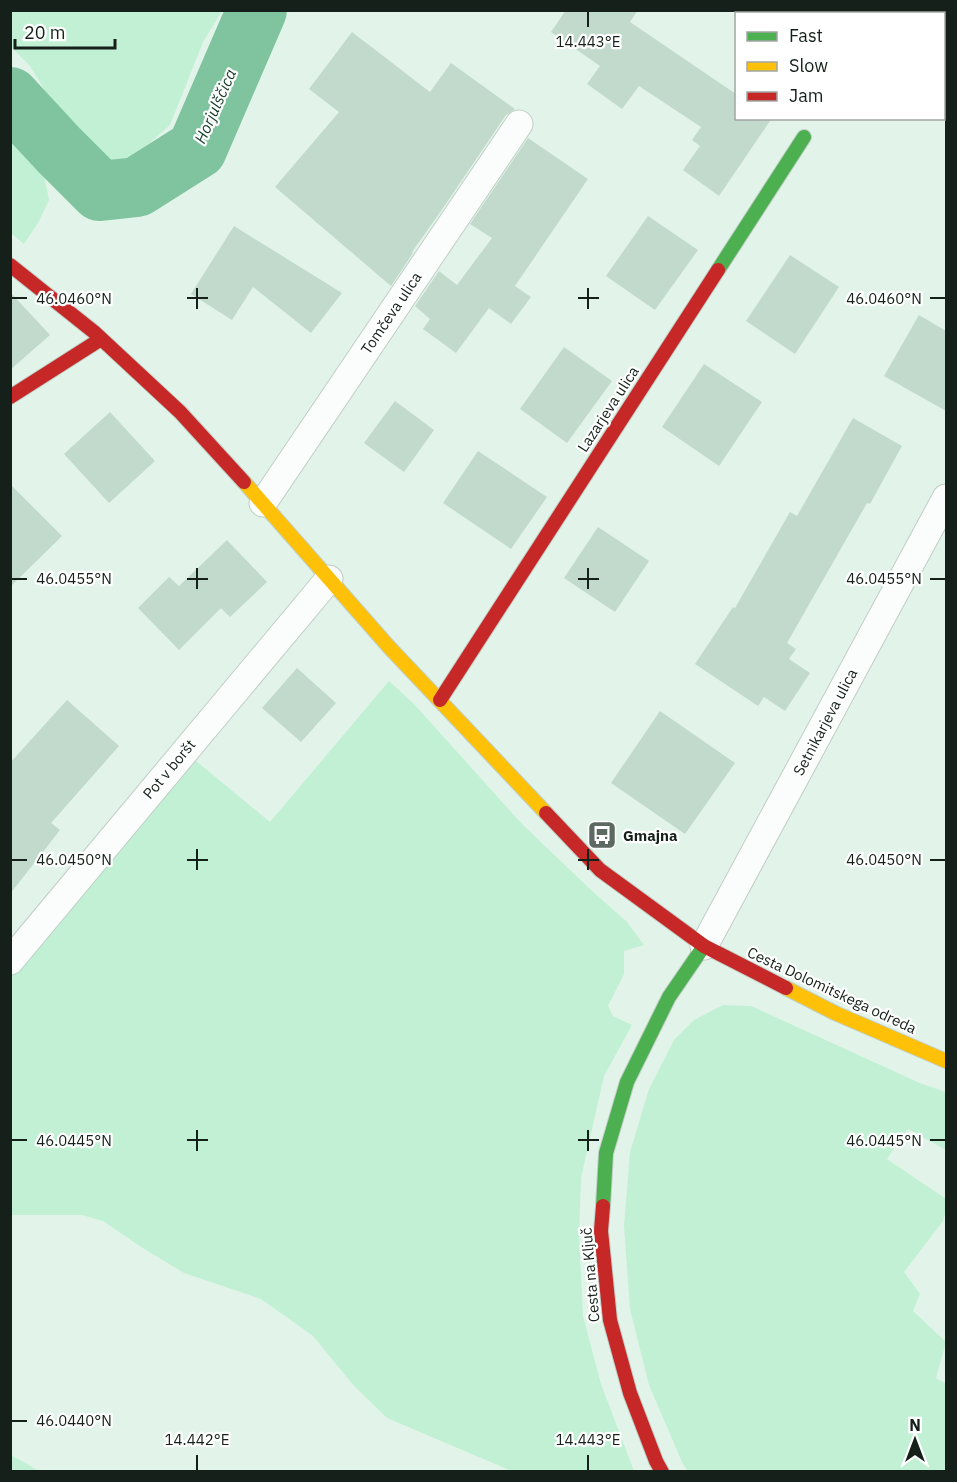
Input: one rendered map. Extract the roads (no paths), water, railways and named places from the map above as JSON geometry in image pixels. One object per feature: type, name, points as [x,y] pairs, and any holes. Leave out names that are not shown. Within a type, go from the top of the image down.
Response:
[{"type":"street","name":"Tomčeva ulica","points":[[263,503],[519,124]]},
{"type":"street","name":"Lazarjeva ulica","points":[[440,700],[804,137]]},
{"type":"street","name":"Cesta Dolomitskega odreda","points":[[10,265],[94,332],[180,412],[389,647],[600,870],[704,946],[835,1013],[946,1061]]},
{"type":"street","points":[[10,397],[101,339]]},
{"type":"street","name":"Setnikarjeva ulica","points":[[704,946],[946,498]]},
{"type":"street","name":"Pot v boršt","points":[[10,961],[329,579]]},
{"type":"street","name":"Cesta na Ključ","points":[[662,1472],[630,1393],[610,1320],[601,1231],[606,1153],[627,1082],[669,997],[704,946]]},
{"type":"waterway","name":"Horjulščica","points":[[10,97],[100,191],[137,187],[197,149],[257,10]]},
{"type":"place","name":"Gmajna","points":[[602,835]]}]
